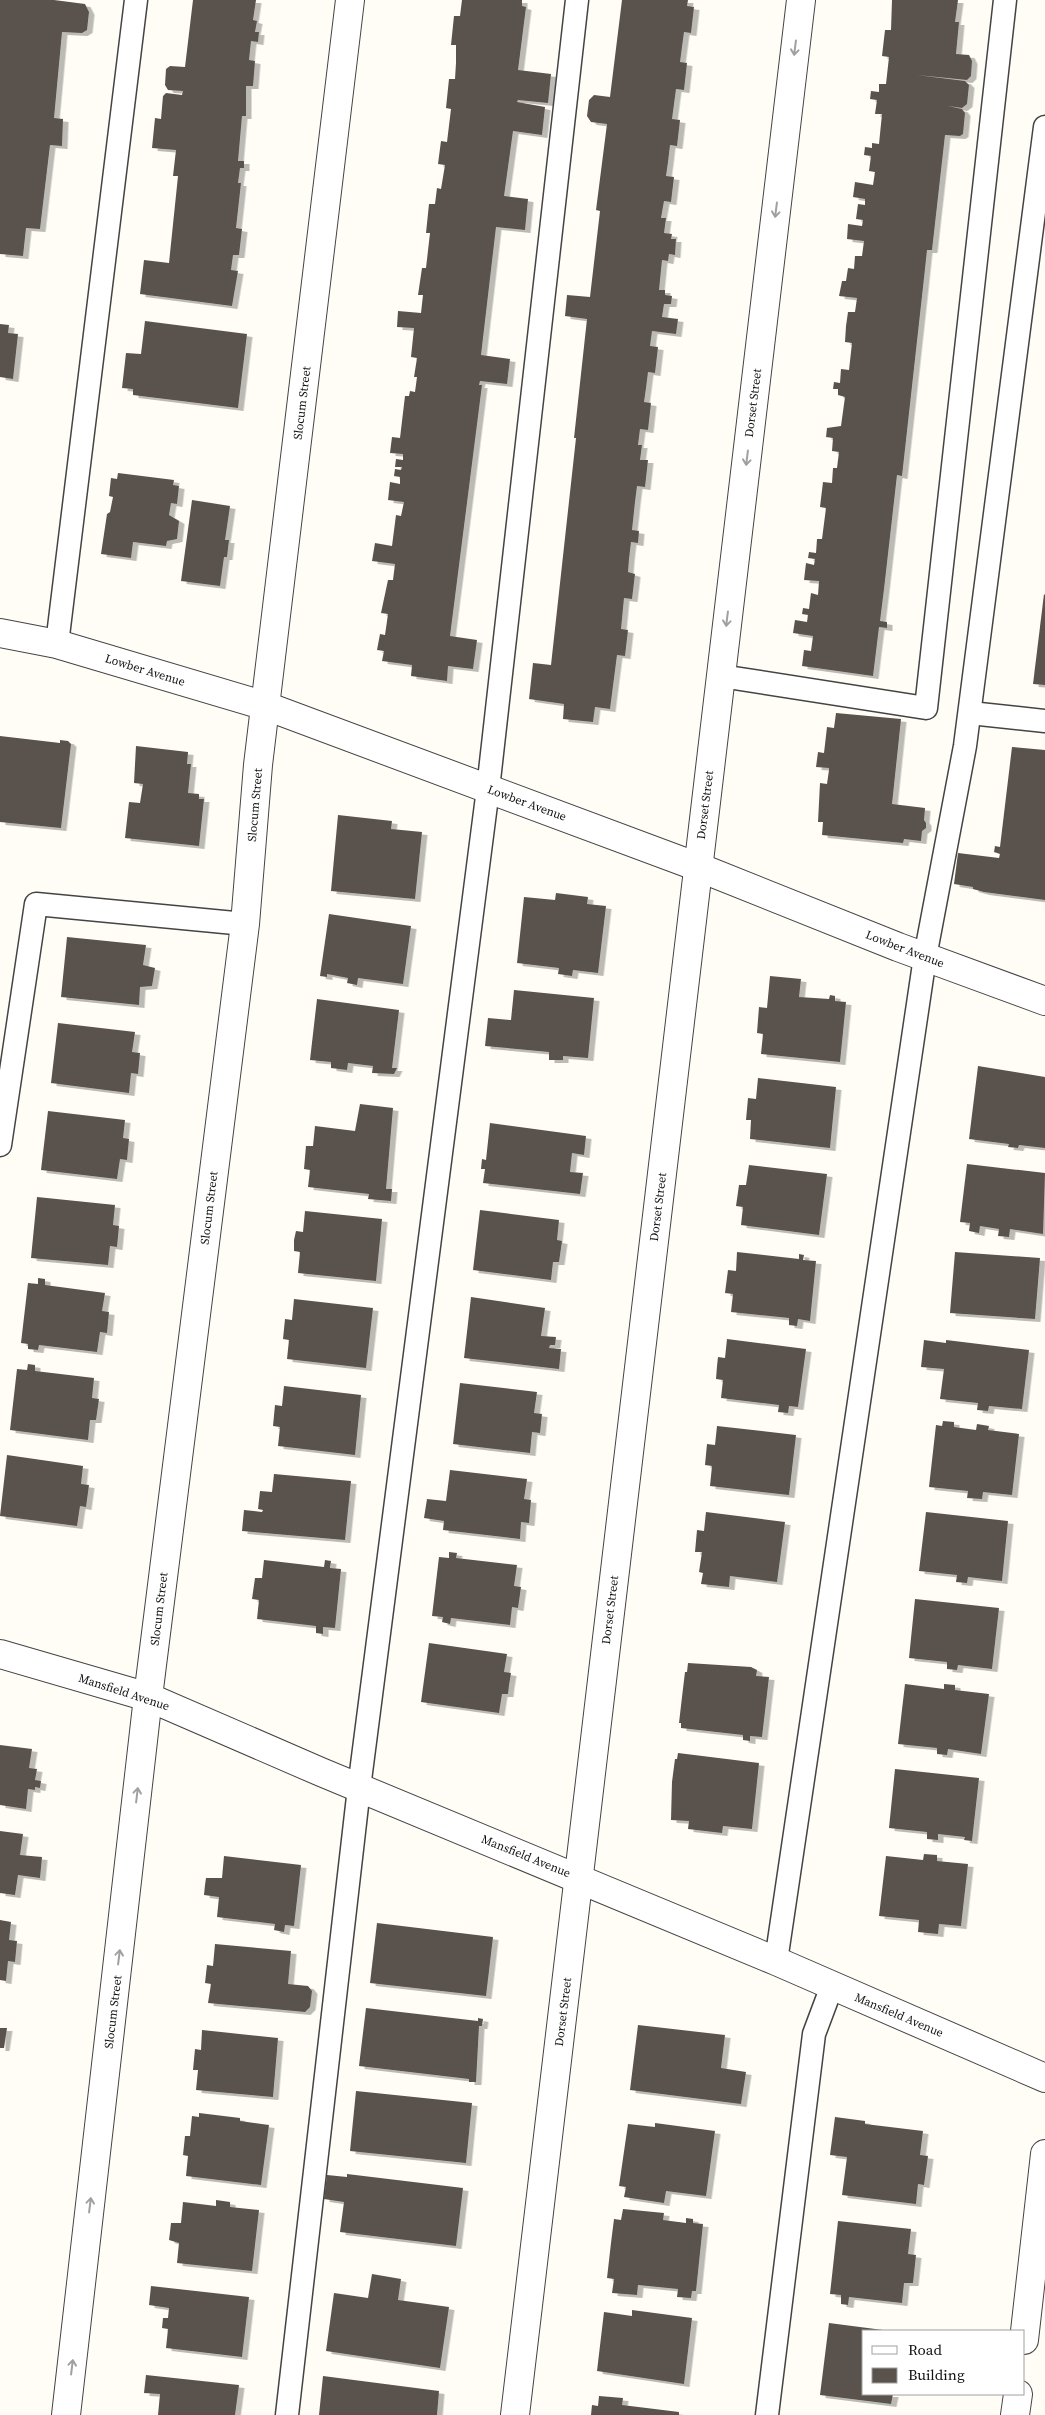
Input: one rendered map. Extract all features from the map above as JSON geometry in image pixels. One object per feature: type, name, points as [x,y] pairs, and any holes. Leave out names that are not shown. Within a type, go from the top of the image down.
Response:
[{"type":"street","name":"Slocum Street","points":[[66,2415],[148,1697],[245,924],[258,765],[350,0]]},
{"type":"street","name":"Dorset Street","points":[[515,2415],[801,0]]},
{"type":"street","name":"Lowber Avenue","points":[[0,633],[57,644],[266,706],[698,867],[925,957],[1045,1000]]},
{"type":"street","name":"Mansfield Avenue","points":[[0,1654],[148,1697],[359,1788],[776,1961],[1045,2078]]},
{"type":"street","points":[[1025,2331],[1045,2154]]},
{"type":"street","points":[[1015,2415],[1018,2395]]},
{"type":"lane","points":[[57,644],[136,0]]},
{"type":"lane","points":[[286,2415],[359,1788],[488,789],[577,0]]},
{"type":"lane","points":[[721,676],[926,708],[1005,0]]},
{"type":"lane","points":[[776,1961],[925,957],[970,713],[1045,127]]},
{"type":"lane","points":[[970,713],[1045,721]]},
{"type":"lane","points":[[0,1145],[36,904],[245,924]]},
{"type":"lane","points":[[766,2415],[814,2034],[832,1986]]},
{"type":"building","points":[[0,0],[54,0],[85,4],[89,12],[87,30],[82,33],[62,32],[54,118],[63,119],[62,146],[50,145],[40,229],[26,228],[23,256],[0,254]]},
{"type":"building","points":[[193,0],[256,0],[253,20],[257,21],[255,32],[259,32],[258,42],[251,41],[249,60],[255,61],[253,86],[246,86],[246,116],[242,116],[238,161],[244,161],[244,168],[240,168],[238,183],[241,183],[236,228],[242,229],[239,255],[233,255],[231,270],[238,271],[232,306],[140,294],[144,260],[169,263],[178,176],[173,176],[176,150],[152,148],[155,118],[161,119],[163,96],[166,93],[182,95],[183,91],[168,90],[165,85],[166,69],[170,66],[185,67]]},
{"type":"building","points":[[462,0],[522,0],[522,6],[526,7],[518,70],[551,74],[548,103],[518,100],[517,102],[545,107],[542,135],[513,131],[504,196],[528,199],[525,230],[496,227],[481,355],[510,359],[507,384],[480,381],[479,385],[482,385],[450,636],[477,640],[473,669],[448,666],[447,681],[411,676],[412,665],[382,661],[384,651],[377,650],[380,634],[385,635],[388,614],[381,613],[388,580],[393,580],[395,564],[372,561],[375,543],[392,546],[396,515],[401,516],[404,502],[388,500],[390,482],[400,484],[400,477],[394,476],[395,469],[401,470],[402,467],[395,467],[396,459],[403,460],[403,454],[390,453],[392,437],[400,438],[405,396],[409,396],[410,391],[415,392],[417,377],[414,377],[417,358],[411,357],[414,328],[397,327],[398,311],[421,313],[423,295],[418,295],[422,268],[426,268],[430,233],[426,233],[429,204],[435,204],[437,188],[441,189],[445,165],[438,164],[441,141],[447,142],[451,109],[446,108],[449,79],[455,79],[456,63],[456,45],[451,45],[454,16],[460,16]]},
{"type":"building","points":[[622,0],[688,0],[687,6],[694,7],[691,33],[684,32],[680,62],[687,63],[684,90],[676,89],[672,119],[680,120],[677,146],[670,145],[666,176],[674,177],[671,202],[664,201],[661,218],[666,218],[664,233],[672,234],[671,239],[676,239],[675,255],[669,254],[668,261],[662,260],[659,290],[665,290],[665,295],[672,296],[671,304],[664,304],[662,317],[678,319],[676,334],[652,331],[650,346],[658,347],[655,373],[648,372],[644,402],[651,403],[648,430],[640,429],[638,445],[642,445],[640,460],[648,460],[645,487],[637,486],[635,502],[632,530],[639,531],[638,543],[631,542],[629,559],[628,572],[635,574],[632,599],[624,598],[621,629],[628,630],[625,656],[617,655],[610,709],[595,707],[593,722],[563,719],[564,704],[529,699],[533,663],[551,665],[576,438],[574,438],[587,319],[565,316],[567,295],[590,297],[600,211],[596,210],[607,124],[591,122],[587,116],[589,100],[594,95],[610,97]]},
{"type":"building","points":[[892,0],[958,0],[955,22],[959,22],[956,54],[969,55],[972,61],[971,76],[967,80],[917,75],[965,81],[969,85],[967,104],[962,108],[948,106],[962,109],[965,113],[963,134],[960,136],[945,135],[932,250],[927,250],[902,476],[897,475],[880,621],[887,622],[887,628],[879,627],[873,676],[802,666],[804,650],[811,651],[813,636],[793,633],[795,620],[807,622],[808,615],[802,614],[803,608],[809,609],[811,593],[818,595],[819,581],[804,580],[806,563],[814,565],[815,559],[808,558],[809,552],[816,553],[817,539],[822,539],[826,508],[820,507],[823,482],[832,483],[833,468],[837,468],[839,452],[832,451],[833,438],[826,437],[827,428],[841,426],[845,397],[838,395],[838,389],[833,389],[834,382],[840,383],[841,369],[849,370],[852,343],[845,342],[846,326],[848,312],[855,312],[857,298],[839,296],[842,281],[846,281],[848,268],[854,269],[855,256],[862,256],[864,241],[847,239],[848,224],[862,226],[863,220],[856,219],[858,204],[865,205],[865,199],[853,197],[855,182],[873,185],[875,172],[869,171],[871,156],[864,155],[865,147],[872,148],[872,143],[879,144],[882,114],[875,114],[877,100],[870,99],[871,91],[879,92],[879,84],[886,84],[889,57],[882,56],[885,30],[891,30]]},
{"type":"building","points":[[145,321],[247,334],[238,408],[133,395],[133,389],[122,388],[126,353],[141,354]]},
{"type":"building","points":[[0,324],[9,325],[8,333],[18,334],[13,379],[0,377]]},
{"type":"building","points":[[118,473],[174,480],[173,485],[179,486],[177,504],[171,503],[169,515],[179,521],[177,539],[167,541],[166,546],[133,542],[131,558],[101,554],[107,514],[110,512],[113,497],[109,496],[111,478],[117,479]]},
{"type":"building","points":[[192,500],[230,506],[225,540],[229,540],[227,557],[224,557],[220,586],[181,581]]},
{"type":"building","points":[[1045,595],[1045,685],[1033,684]]},
{"type":"building","points":[[836,713],[901,719],[892,804],[925,808],[924,820],[926,828],[922,831],[921,841],[904,839],[903,843],[822,835],[823,822],[818,822],[820,783],[827,784],[829,768],[816,767],[818,752],[824,753],[827,727],[834,728]]},
{"type":"building","points":[[0,736],[60,743],[60,740],[68,741],[71,744],[61,828],[0,822]]},
{"type":"building","points":[[136,746],[188,752],[187,764],[191,764],[188,793],[199,794],[199,799],[204,799],[199,846],[125,838],[129,802],[140,803],[143,784],[134,783]]},
{"type":"building","points":[[1012,747],[1045,750],[1045,900],[984,892],[973,889],[973,887],[954,884],[958,853],[999,858],[1000,854],[994,852],[995,846],[1000,847]]},
{"type":"building","points":[[338,815],[392,821],[391,829],[422,832],[415,899],[331,891]]},
{"type":"building","points":[[556,893],[588,897],[587,904],[606,906],[598,973],[573,970],[572,976],[558,974],[559,968],[517,963],[524,897],[555,900]]},
{"type":"building","points":[[329,914],[411,926],[403,984],[358,978],[357,985],[347,983],[348,978],[327,974],[327,977],[320,976]]},
{"type":"building","points":[[67,937],[146,945],[143,965],[155,968],[152,986],[140,987],[139,1005],[61,997]]},
{"type":"building","points":[[770,976],[801,979],[799,997],[829,999],[830,995],[835,996],[835,1001],[846,1002],[840,1062],[761,1054],[763,1034],[757,1033],[759,1007],[767,1008]]},
{"type":"building","points":[[514,990],[594,998],[588,1058],[563,1056],[563,1060],[549,1060],[549,1052],[485,1046],[488,1018],[511,1020]]},
{"type":"building","points":[[317,999],[399,1010],[392,1068],[397,1068],[394,1074],[372,1073],[373,1066],[348,1063],[347,1070],[331,1068],[331,1062],[310,1060]]},
{"type":"building","points":[[58,1023],[135,1032],[132,1052],[140,1053],[138,1074],[131,1073],[129,1093],[51,1083]]},
{"type":"building","points":[[978,1066],[1045,1077],[1045,1148],[1019,1145],[1018,1148],[1008,1147],[1009,1144],[969,1139]]},
{"type":"building","points":[[758,1078],[836,1087],[830,1148],[750,1139],[751,1120],[746,1120],[748,1098],[756,1099]]},
{"type":"building","points":[[360,1104],[393,1108],[386,1189],[392,1189],[391,1201],[368,1199],[369,1194],[308,1187],[310,1170],[304,1169],[306,1146],[313,1146],[315,1126],[355,1131]]},
{"type":"building","points":[[48,1111],[125,1120],[123,1138],[129,1139],[127,1160],[120,1159],[117,1179],[41,1170]]},
{"type":"building","points":[[490,1123],[586,1136],[584,1155],[572,1153],[570,1172],[583,1173],[580,1194],[483,1183],[485,1169],[481,1169],[482,1159],[486,1160]]},
{"type":"building","points":[[967,1164],[1045,1173],[1043,1234],[1010,1229],[1009,1237],[998,1236],[999,1229],[980,1226],[979,1233],[969,1231],[970,1223],[960,1222]]},
{"type":"building","points":[[749,1165],[827,1174],[819,1235],[741,1225],[743,1207],[736,1206],[739,1185],[746,1185]]},
{"type":"building","points":[[37,1197],[115,1205],[113,1225],[119,1226],[117,1247],[110,1246],[108,1265],[31,1258]]},
{"type":"building","points":[[480,1210],[559,1220],[557,1240],[562,1241],[559,1262],[553,1262],[551,1280],[473,1270]]},
{"type":"building","points":[[305,1211],[382,1219],[376,1281],[298,1273],[300,1252],[294,1251],[294,1240],[296,1231],[303,1232]]},
{"type":"building","points":[[737,1252],[799,1259],[799,1254],[804,1255],[803,1260],[816,1261],[810,1321],[798,1319],[797,1326],[789,1325],[789,1318],[731,1312],[733,1294],[725,1293],[728,1270],[736,1271]]},
{"type":"building","points":[[955,1252],[1040,1258],[1035,1319],[950,1313]]},
{"type":"building","points":[[38,1278],[45,1279],[45,1285],[105,1293],[102,1311],[109,1312],[107,1333],[100,1332],[97,1352],[39,1345],[38,1350],[28,1349],[28,1344],[21,1343],[28,1283],[38,1284]]},
{"type":"building","points":[[471,1297],[545,1308],[541,1336],[556,1337],[555,1345],[550,1345],[549,1348],[561,1349],[559,1369],[464,1358]]},
{"type":"building","points":[[294,1299],[373,1308],[366,1368],[287,1359],[289,1340],[283,1339],[285,1319],[292,1320]]},
{"type":"building","points":[[727,1339],[806,1349],[798,1407],[789,1406],[788,1413],[778,1412],[779,1405],[721,1398],[723,1380],[716,1379],[717,1366],[718,1357],[725,1358]]},
{"type":"building","points":[[924,1340],[946,1343],[946,1340],[1029,1350],[1022,1409],[989,1406],[988,1411],[977,1410],[978,1403],[940,1399],[944,1369],[921,1367]]},
{"type":"building","points":[[28,1364],[35,1365],[35,1371],[94,1378],[92,1398],[99,1399],[96,1420],[90,1420],[88,1440],[10,1430],[17,1369],[27,1370]]},
{"type":"building","points":[[460,1383],[537,1392],[534,1413],[542,1414],[540,1433],[532,1432],[530,1453],[453,1444]]},
{"type":"building","points":[[284,1386],[361,1395],[355,1455],[278,1446],[280,1427],[273,1426],[275,1405],[282,1406]]},
{"type":"building","points":[[943,1421],[954,1422],[954,1427],[976,1430],[977,1424],[989,1426],[988,1430],[1019,1434],[1012,1495],[983,1492],[982,1499],[967,1498],[968,1491],[929,1487],[936,1425],[942,1426]]},
{"type":"building","points":[[717,1426],[796,1435],[789,1495],[710,1486],[712,1466],[705,1465],[707,1444],[715,1445]]},
{"type":"building","points":[[7,1455],[83,1466],[81,1484],[89,1485],[86,1507],[80,1506],[77,1526],[0,1516]]},
{"type":"building","points":[[450,1470],[527,1479],[524,1499],[531,1500],[529,1523],[521,1522],[520,1539],[443,1530],[444,1521],[424,1518],[427,1499],[446,1501]]},
{"type":"building","points":[[274,1474],[351,1481],[345,1540],[242,1531],[244,1510],[262,1512],[263,1510],[258,1509],[260,1491],[272,1492]]},
{"type":"building","points":[[706,1512],[785,1522],[777,1582],[730,1576],[729,1587],[701,1584],[703,1573],[699,1572],[702,1552],[695,1552],[697,1530],[704,1531]]},
{"type":"building","points":[[926,1512],[1008,1521],[1002,1581],[968,1577],[967,1583],[956,1582],[957,1575],[919,1571]]},
{"type":"building","points":[[449,1552],[457,1553],[456,1558],[517,1565],[514,1586],[521,1587],[518,1608],[512,1607],[510,1625],[451,1618],[450,1624],[442,1622],[443,1617],[432,1616],[439,1557],[449,1558]]},
{"type":"building","points":[[264,1560],[324,1567],[325,1560],[331,1561],[330,1568],[341,1569],[335,1628],[323,1627],[323,1634],[316,1633],[316,1626],[257,1619],[259,1600],[252,1599],[255,1578],[262,1578]]},
{"type":"building","points":[[915,1599],[999,1608],[992,1669],[958,1665],[957,1670],[947,1669],[947,1662],[909,1658]]},
{"type":"building","points":[[429,1643],[507,1654],[504,1672],[511,1673],[508,1694],[502,1694],[499,1713],[421,1702]]},
{"type":"building","points":[[688,1663],[751,1667],[757,1670],[756,1676],[769,1677],[762,1737],[750,1736],[750,1741],[743,1740],[743,1735],[681,1728],[681,1723],[679,1723],[685,1672],[687,1672]]},
{"type":"building","points":[[905,1684],[944,1689],[944,1684],[955,1685],[955,1690],[989,1694],[981,1754],[948,1749],[947,1755],[937,1754],[937,1748],[898,1744]]},
{"type":"building","points":[[0,1745],[32,1749],[29,1768],[37,1769],[35,1780],[41,1781],[40,1788],[35,1787],[35,1790],[28,1789],[26,1809],[0,1805]]},
{"type":"building","points":[[678,1753],[759,1763],[752,1829],[723,1826],[722,1833],[688,1829],[689,1821],[671,1820],[672,1782],[675,1759],[677,1759]]},
{"type":"building","points":[[895,1769],[979,1778],[972,1841],[964,1840],[965,1837],[938,1834],[938,1840],[927,1839],[927,1832],[889,1828]]},
{"type":"building","points":[[0,1831],[23,1834],[20,1855],[42,1857],[40,1878],[18,1875],[15,1895],[0,1893]]},
{"type":"building","points":[[924,1854],[937,1855],[937,1861],[968,1864],[961,1926],[939,1924],[938,1934],[918,1932],[919,1920],[879,1916],[886,1856],[923,1860]]},
{"type":"building","points":[[224,1856],[301,1865],[294,1926],[285,1925],[284,1932],[274,1930],[275,1924],[217,1917],[219,1897],[204,1895],[205,1885],[206,1878],[222,1878]]},
{"type":"building","points":[[0,1920],[11,1922],[9,1940],[17,1941],[15,1962],[8,1961],[6,1981],[0,1980]]},
{"type":"building","points":[[377,1923],[493,1937],[486,1996],[370,1983]]},
{"type":"building","points":[[215,1944],[291,1951],[288,1984],[308,1986],[312,1991],[310,2007],[305,2012],[208,2003],[211,1984],[205,1983],[207,1965],[213,1966]]},
{"type":"building","points":[[366,2008],[478,2021],[478,2018],[483,2019],[482,2026],[479,2026],[476,2082],[469,2082],[469,2079],[359,2066]]},
{"type":"building","points":[[638,2025],[725,2035],[721,2068],[746,2072],[741,2104],[630,2090]]},
{"type":"building","points":[[0,2028],[7,2028],[4,2048],[0,2048]]},
{"type":"building","points":[[202,2030],[278,2038],[273,2097],[196,2090],[198,2070],[193,2070],[195,2049],[201,2050]]},
{"type":"building","points":[[356,2091],[472,2103],[466,2163],[350,2151]]},
{"type":"building","points":[[199,2113],[240,2118],[240,2121],[269,2125],[261,2185],[186,2176],[188,2156],[183,2155],[185,2136],[190,2136],[192,2116],[199,2117]]},
{"type":"building","points":[[835,2117],[865,2121],[865,2124],[923,2131],[920,2155],[928,2156],[924,2185],[918,2184],[916,2204],[842,2195],[847,2157],[830,2155]]},
{"type":"building","points":[[655,2123],[715,2131],[706,2196],[666,2191],[664,2203],[624,2197],[626,2187],[619,2186],[628,2124],[655,2127]]},
{"type":"building","points":[[347,2174],[463,2188],[456,2246],[340,2232],[344,2202],[324,2199],[327,2175],[347,2177]]},
{"type":"building","points":[[216,2200],[230,2202],[230,2207],[259,2210],[252,2271],[177,2263],[179,2243],[169,2240],[171,2223],[181,2223],[183,2202],[216,2206]]},
{"type":"building","points":[[623,2209],[664,2213],[663,2220],[686,2223],[686,2218],[693,2219],[693,2223],[703,2224],[696,2291],[692,2291],[691,2298],[677,2297],[678,2289],[638,2285],[637,2295],[612,2293],[614,2279],[607,2278],[614,2219],[621,2220]]},
{"type":"building","points":[[838,2221],[911,2229],[908,2254],[916,2255],[913,2283],[904,2283],[902,2303],[849,2297],[848,2305],[841,2304],[841,2295],[830,2294]]},
{"type":"building","points":[[372,2274],[401,2279],[398,2300],[449,2307],[440,2368],[326,2351],[334,2293],[368,2298]]},
{"type":"building","points":[[151,2286],[249,2297],[242,2357],[166,2348],[168,2329],[162,2328],[163,2318],[168,2318],[169,2308],[149,2305]]},
{"type":"building","points":[[632,2310],[692,2318],[684,2384],[597,2371],[604,2312],[632,2316]]},
{"type":"building","points":[[829,2323],[883,2330],[862,2330],[862,2395],[893,2395],[891,2404],[820,2395]]},
{"type":"building","points":[[146,2375],[239,2385],[235,2415],[158,2415],[160,2394],[144,2393]]},
{"type":"building","points":[[323,2376],[439,2391],[437,2415],[319,2415]]},
{"type":"building","points":[[599,2396],[623,2398],[622,2405],[679,2412],[679,2415],[591,2415],[592,2405],[598,2406]]}]
